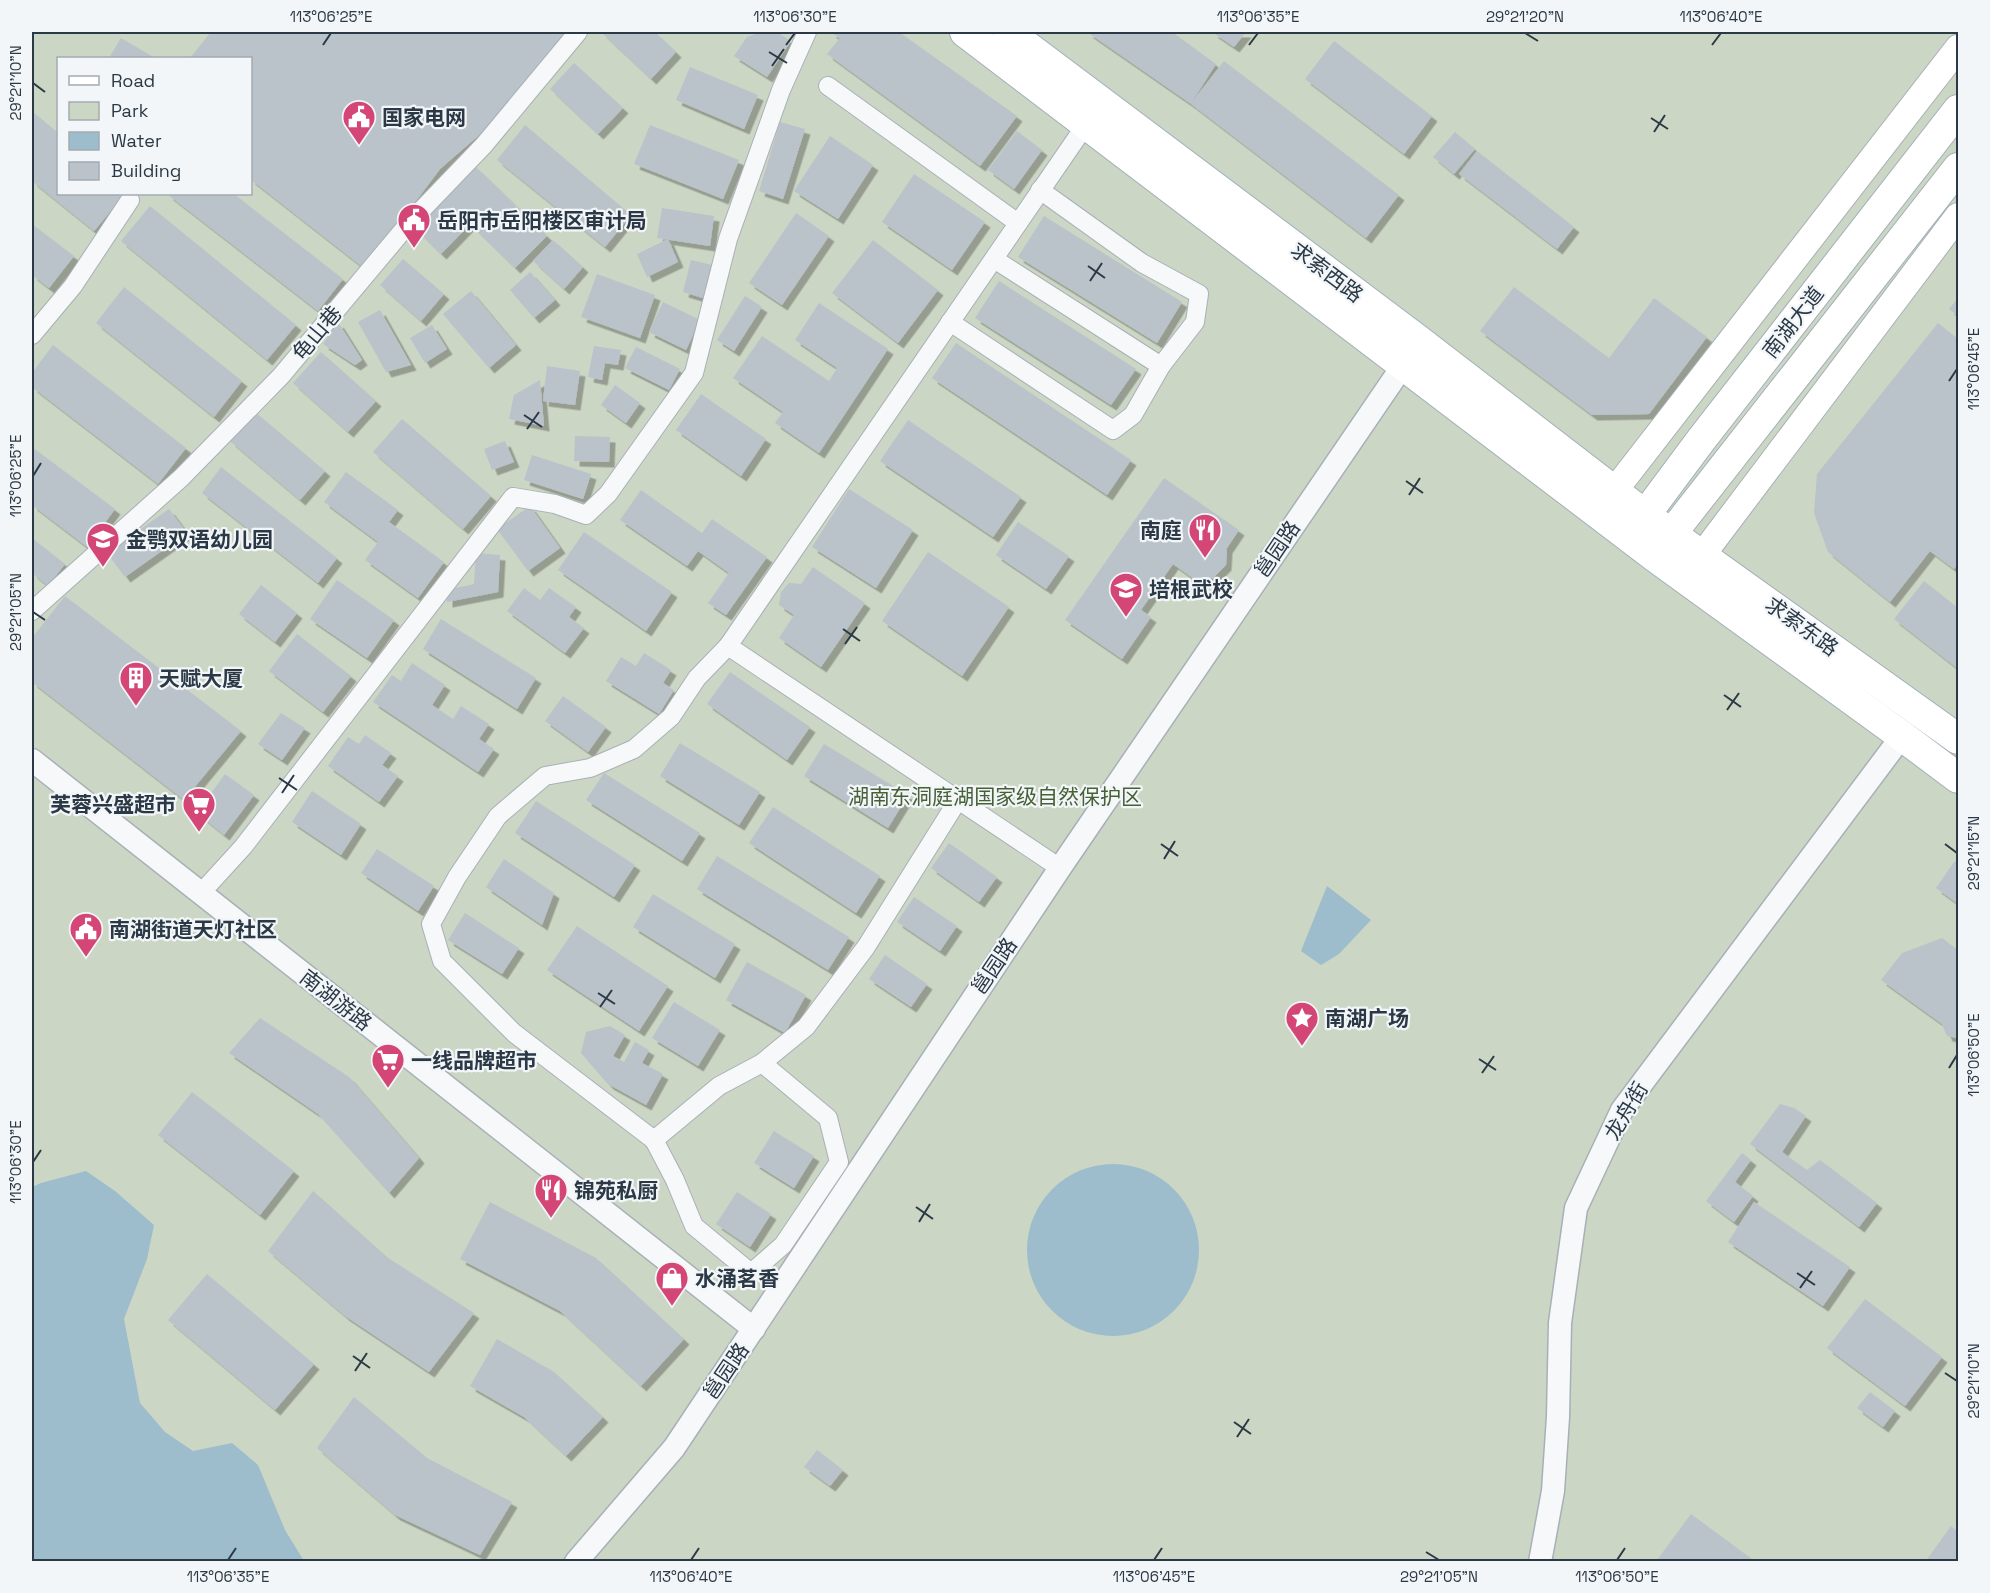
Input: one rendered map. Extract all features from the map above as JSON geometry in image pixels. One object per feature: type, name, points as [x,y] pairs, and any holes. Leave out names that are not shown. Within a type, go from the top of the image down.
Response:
[{"type":"main road","name":"求索西路","points":[[965,32],[1404,364],[1637,526]]},
{"type":"main road","name":"求索西路","points":[[1008,32],[1614,490],[1637,526]]},
{"type":"main road","points":[[1614,490],[1959,48]]},
{"type":"main road","points":[[1917,101],[1959,78]]},
{"type":"main road","name":"南湖大道","points":[[1637,526],[1708,431],[1959,110]]},
{"type":"main road","name":"南湖大道","points":[[1654,556],[1959,168]]},
{"type":"main road","points":[[1703,554],[1959,216]]},
{"type":"main road","points":[[1637,526],[1654,556],[1959,778]]},
{"type":"main road","name":"求索东路","points":[[1637,526],[1672,533],[1959,739]]},
{"type":"street","name":"龟山巷","points":[[32,611],[181,478],[280,376],[410,222],[484,145],[578,32]]},
{"type":"street","points":[[201,893],[243,847],[513,497],[555,504],[586,515],[608,494],[694,373],[728,239],[781,90],[807,32]]},
{"type":"street","points":[[828,86],[1018,224]]},
{"type":"street","points":[[762,1064],[828,1118],[839,1162],[783,1245],[751,1273],[694,1226],[675,1180],[654,1140],[514,1033],[442,961],[431,924],[457,877],[498,816],[545,776],[590,768],[634,749],[670,717],[697,678],[728,646],[1087,123]]},
{"type":"street","points":[[950,322],[1113,430],[1133,415],[1161,366],[1195,322],[1199,294],[1142,262],[1040,190]]},
{"type":"street","points":[[32,334],[73,286],[130,200]]},
{"type":"street","points":[[994,259],[1161,366]]},
{"type":"street","name":"邕园路","points":[[576,1562],[674,1448],[1060,868],[1404,364]]},
{"type":"street","points":[[728,646],[1060,868]]},
{"type":"street","name":"龙舟街","points":[[1540,1562],[1553,1491],[1558,1417],[1560,1323],[1576,1208],[1622,1110],[1902,735]]},
{"type":"street","name":"南湖游路","points":[[32,759],[754,1329]]},
{"type":"street","points":[[654,1140],[719,1086],[762,1064],[806,1027],[866,947],[958,800]]},
{"type":"green space","name":"湖南东洞庭湖国家级自然保护区","points":[[32,32],[1958,32],[1958,1561],[32,1562]]},
{"type":"water","points":[[1327,886],[1371,920],[1339,954],[1321,965],[1301,951]]},
{"type":"water","points":[[1113,1164],[1146,1171],[1174,1189],[1192,1217],[1199,1250],[1192,1283],[1174,1311],[1146,1329],[1113,1336],[1080,1329],[1052,1311],[1034,1283],[1027,1250],[1034,1217],[1052,1189],[1080,1171]]},
{"type":"water","points":[[86,1171],[115,1191],[154,1225],[147,1259],[124,1319],[140,1403],[165,1432],[193,1451],[232,1443],[258,1465],[285,1530],[304,1561],[32,1561],[32,1187]]},
{"type":"building","name":"国家电网","points":[[211,32],[571,32],[494,122],[440,169],[365,269],[252,181],[252,57],[191,57]]},
{"type":"building","points":[[601,32],[655,32],[676,52],[651,79]]},
{"type":"building","points":[[761,32],[777,32],[791,41],[767,77],[734,56],[747,37]]},
{"type":"building","points":[[830,32],[899,32],[1017,116],[980,166],[827,54],[840,38]]},
{"type":"building","points":[[1087,32],[1172,32],[1216,64],[1192,102],[1224,61],[1399,195],[1366,238],[1191,104]]},
{"type":"building","points":[[1212,32],[1246,32],[1234,47]]},
{"type":"building","points":[[121,38],[153,57],[110,57]]},
{"type":"building","points":[[1334,41],[1432,116],[1404,154],[1305,79]]},
{"type":"building","points":[[574,63],[623,108],[598,134],[550,89]]},
{"type":"building","points":[[690,67],[758,95],[744,129],[676,100]]},
{"type":"building","points":[[32,111],[57,132],[57,195],[124,195],[94,231],[32,181]]},
{"type":"building","points":[[780,122],[805,129],[783,199],[759,191]]},
{"type":"building","points":[[525,125],[631,215],[605,247],[497,160]]},
{"type":"building","points":[[650,125],[739,160],[723,199],[634,164]]},
{"type":"building","points":[[1017,131],[1042,150],[1014,189],[988,170]]},
{"type":"building","points":[[1455,132],[1475,149],[1454,174],[1433,157]]},
{"type":"building","points":[[830,136],[873,165],[838,219],[794,191]]},
{"type":"building","points":[[1477,151],[1574,227],[1557,249],[1459,174]]},
{"type":"building","points":[[476,167],[547,236],[515,268],[470,224],[441,254],[416,229]]},
{"type":"building","points":[[914,174],[985,222],[952,270],[882,222]]},
{"type":"building","points":[[168,195],[235,195],[343,279],[318,311]]},
{"type":"building","points":[[150,206],[296,325],[267,360],[121,241]]},
{"type":"building","points":[[662,208],[714,216],[710,246],[657,238]]},
{"type":"building","points":[[796,213],[829,236],[782,305],[749,283]]},
{"type":"building","points":[[1044,216],[1182,302],[1157,343],[1018,257]]},
{"type":"building","points":[[32,224],[74,256],[49,288],[32,275]]},
{"type":"building","points":[[668,239],[678,262],[647,277],[637,254]]},
{"type":"building","points":[[553,240],[583,267],[564,289],[533,261]]},
{"type":"building","points":[[873,240],[938,290],[898,343],[832,293]]},
{"type":"building","points":[[403,259],[444,294],[421,321],[380,285]]},
{"type":"building","points":[[691,260],[712,265],[703,298],[683,292]]},
{"type":"building","points":[[530,272],[555,300],[534,318],[510,290]]},
{"type":"building","points":[[597,274],[655,295],[640,338],[581,317]]},
{"type":"building","points":[[999,281],[1136,369],[1111,405],[975,318]]},
{"type":"building","points":[[124,287],[242,381],[214,417],[96,323]]},
{"type":"building","points":[[1514,287],[1609,358],[1654,298],[1707,337],[1649,414],[1592,415],[1480,331]]},
{"type":"building","points":[[471,291],[516,345],[489,368],[443,314]]},
{"type":"building","points":[[745,296],[762,307],[734,351],[717,340]]},
{"type":"building","points":[[1958,298],[1958,316],[1949,309]]},
{"type":"building","points":[[663,302],[700,320],[686,350],[649,332]]},
{"type":"building","points":[[819,303],[888,349],[819,453],[775,423],[783,412],[733,378],[762,336],[829,381],[837,368],[795,340]]},
{"type":"building","points":[[380,310],[411,365],[386,372],[358,322]]},
{"type":"building","points":[[338,322],[362,360],[355,365],[323,344]]},
{"type":"building","points":[[1938,323],[1958,339],[1958,563],[1954,569],[1930,551],[1890,602],[1828,552],[1814,513],[1817,474]]},
{"type":"building","points":[[432,325],[447,349],[425,363],[410,338]]},
{"type":"building","points":[[956,343],[1131,460],[1107,495],[932,378]]},
{"type":"building","points":[[53,345],[186,448],[158,484],[32,387],[32,373]]},
{"type":"building","points":[[594,346],[621,350],[618,365],[605,363],[602,380],[588,377]]},
{"type":"building","points":[[636,347],[680,369],[669,390],[625,368]]},
{"type":"building","points":[[321,352],[376,401],[348,432],[293,383]]},
{"type":"building","points":[[547,366],[580,371],[575,405],[543,401]]},
{"type":"building","points":[[540,380],[544,426],[509,419],[514,395]]},
{"type":"building","points":[[615,385],[640,403],[626,423],[601,405]]},
{"type":"building","points":[[701,394],[766,439],[741,476],[676,430]]},
{"type":"building","points":[[255,412],[325,471],[300,500],[230,441]]},
{"type":"building","points":[[402,419],[491,496],[463,529],[373,452]]},
{"type":"building","points":[[908,420],[1021,497],[993,537],[880,461]]},
{"type":"building","points":[[575,436],[610,437],[609,462],[574,461]]},
{"type":"building","points":[[505,441],[514,462],[492,470],[484,449]]},
{"type":"building","points":[[32,447],[115,509],[87,547],[32,505]]},
{"type":"building","points":[[532,455],[591,474],[583,499],[524,480]]},
{"type":"building","points":[[221,467],[337,558],[318,583],[202,493]]},
{"type":"building","points":[[346,472],[398,510],[389,522],[444,562],[418,598],[365,560],[378,542],[324,502]]},
{"type":"building","points":[[1164,478],[1239,530],[1227,548],[1226,565],[1211,580],[1194,579],[1173,564],[1141,610],[1151,617],[1122,659],[1065,620]]},
{"type":"building","points":[[849,489],[913,530],[876,588],[812,547]]},
{"type":"building","points":[[641,490],[702,533],[712,519],[767,557],[726,615],[708,603],[729,573],[698,551],[687,566],[620,520]]},
{"type":"building","points":[[530,506],[560,548],[528,571],[497,529]]},
{"type":"building","points":[[169,509],[187,533],[125,577],[107,553]]},
{"type":"building","points":[[1018,522],[1069,556],[1046,589],[996,555]]},
{"type":"building","points":[[584,532],[672,592],[646,631],[558,570]]},
{"type":"building","points":[[32,538],[65,564],[48,586],[32,573]]},
{"type":"building","points":[[928,552],[1009,607],[962,676],[882,621]]},
{"type":"building","points":[[476,553],[500,555],[498,592],[447,602],[447,590],[474,584]]},
{"type":"building","points":[[813,567],[865,603],[821,667],[779,638],[794,615],[779,605],[781,592],[789,583],[801,584]]},
{"type":"building","points":[[337,580],[394,620],[367,658],[310,619]]},
{"type":"building","points":[[1924,581],[1958,608],[1958,669],[1894,619]]},
{"type":"building","points":[[261,585],[297,613],[275,642],[239,614]]},
{"type":"building","points":[[524,588],[540,600],[549,588],[576,607],[569,617],[584,628],[565,653],[507,611]]},
{"type":"building","name":"天赋大厦","points":[[65,596],[241,731],[184,800],[32,682],[32,638]]},
{"type":"building","points":[[441,619],[536,678],[517,709],[423,649]]},
{"type":"building","points":[[297,634],[351,676],[323,712],[269,671]]},
{"type":"building","points":[[644,653],[671,670],[663,683],[674,690],[659,714],[606,681],[621,657],[636,666]]},
{"type":"building","points":[[412,663],[445,685],[432,705],[453,719],[461,706],[489,724],[479,739],[494,749],[478,772],[373,702],[392,675],[401,681]]},
{"type":"building","points":[[730,672],[810,727],[787,760],[707,704]]},
{"type":"building","points":[[563,696],[606,727],[588,752],[545,721]]},
{"type":"building","points":[[281,713],[305,728],[282,760],[258,744]]},
{"type":"building","points":[[365,735],[391,753],[382,765],[398,776],[379,802],[328,766],[348,737],[359,744]]},
{"type":"building","points":[[680,743],[760,792],[739,825],[660,776]]},
{"type":"building","points":[[824,744],[908,795],[888,828],[804,776]]},
{"type":"building","points":[[604,773],[700,833],[682,861],[586,800]]},
{"type":"building","points":[[225,774],[254,795],[224,835],[197,813]]},
{"type":"building","points":[[312,791],[361,824],[341,855],[292,822]]},
{"type":"building","points":[[536,801],[635,865],[614,897],[515,833]]},
{"type":"building","points":[[773,807],[880,876],[856,913],[749,843]]},
{"type":"building","points":[[949,843],[997,877],[979,902],[931,868]]},
{"type":"building","points":[[377,849],[434,886],[418,911],[361,873]]},
{"type":"building","points":[[717,856],[849,937],[828,970],[697,889]]},
{"type":"building","points":[[504,859],[554,893],[542,925],[486,887]]},
{"type":"building","points":[[1958,861],[1958,904],[1936,888],[1954,862]]},
{"type":"building","points":[[653,894],[735,944],[715,978],[633,927]]},
{"type":"building","points":[[914,897],[957,926],[940,951],[897,922]]},
{"type":"building","points":[[465,913],[519,948],[502,974],[448,940]]},
{"type":"building","points":[[577,926],[668,986],[639,1031],[547,970]]},
{"type":"building","points":[[1942,938],[1958,950],[1957,1038],[1947,1036],[1942,1024],[1881,980],[1902,953]]},
{"type":"building","points":[[885,955],[927,984],[911,1007],[869,979]]},
{"type":"building","points":[[747,962],[806,995],[785,1033],[726,1000]]},
{"type":"building","points":[[674,1002],[720,1030],[698,1066],[652,1038]]},
{"type":"building","points":[[260,1018],[349,1077],[419,1158],[389,1193],[318,1114],[229,1053]]},
{"type":"building","points":[[610,1026],[625,1035],[613,1056],[624,1062],[635,1042],[649,1050],[642,1063],[663,1074],[646,1105],[608,1084],[581,1053],[586,1032]]},
{"type":"building","points":[[192,1092],[294,1171],[260,1215],[158,1135]]},
{"type":"building","points":[[1780,1104],[1794,1108],[1806,1116],[1782,1152],[1807,1170],[1820,1160],[1877,1203],[1859,1227],[1750,1144]]},
{"type":"building","points":[[774,1131],[814,1156],[794,1188],[754,1163]]},
{"type":"building","points":[[1742,1153],[1751,1160],[1735,1182],[1753,1196],[1734,1222],[1706,1201]]},
{"type":"building","points":[[313,1191],[388,1258],[474,1313],[429,1372],[345,1316],[268,1251]]},
{"type":"building","points":[[737,1192],[771,1214],[750,1247],[716,1224]]},
{"type":"building","points":[[490,1202],[596,1258],[684,1339],[641,1386],[560,1311],[460,1259]]},
{"type":"building","points":[[1754,1202],[1850,1267],[1823,1306],[1728,1242]]},
{"type":"building","points":[[207,1274],[314,1364],[275,1410],[168,1320]]},
{"type":"building","points":[[1865,1299],[1942,1357],[1905,1406],[1827,1348]]},
{"type":"building","points":[[497,1339],[554,1372],[603,1417],[566,1456],[524,1417],[470,1386]]},
{"type":"building","points":[[1870,1392],[1895,1411],[1883,1427],[1857,1408]]},
{"type":"building","points":[[354,1397],[427,1458],[512,1502],[480,1555],[395,1515],[317,1448]]},
{"type":"building","points":[[817,1450],[843,1470],[830,1486],[804,1467]]},
{"type":"building","points":[[1691,1514],[1756,1562],[1659,1562],[1657,1560]]},
{"type":"building","points":[[1951,1526],[1958,1532],[1958,1562],[1925,1562]]},
{"type":"place","name":"国家电网","points":[[359,146]]},
{"type":"place","name":"岳阳市岳阳楼区审计局","points":[[414,249]]},
{"type":"place","name":"南庭","points":[[1205,559]]},
{"type":"place","name":"金鹗双语幼儿园","points":[[103,568]]},
{"type":"place","name":"培根武校","points":[[1126,618]]},
{"type":"place","name":"天赋大厦","points":[[136,707]]},
{"type":"place","name":"芙蓉兴盛超市","points":[[199,833]]},
{"type":"place","name":"南湖街道天灯社区","points":[[86,958]]},
{"type":"place","name":"南湖广场","points":[[1302,1047]]},
{"type":"place","name":"一线品牌超市","points":[[388,1089]]},
{"type":"place","name":"锦苑私厨","points":[[551,1219]]},
{"type":"place","name":"水涌茗香","points":[[672,1307]]}]
